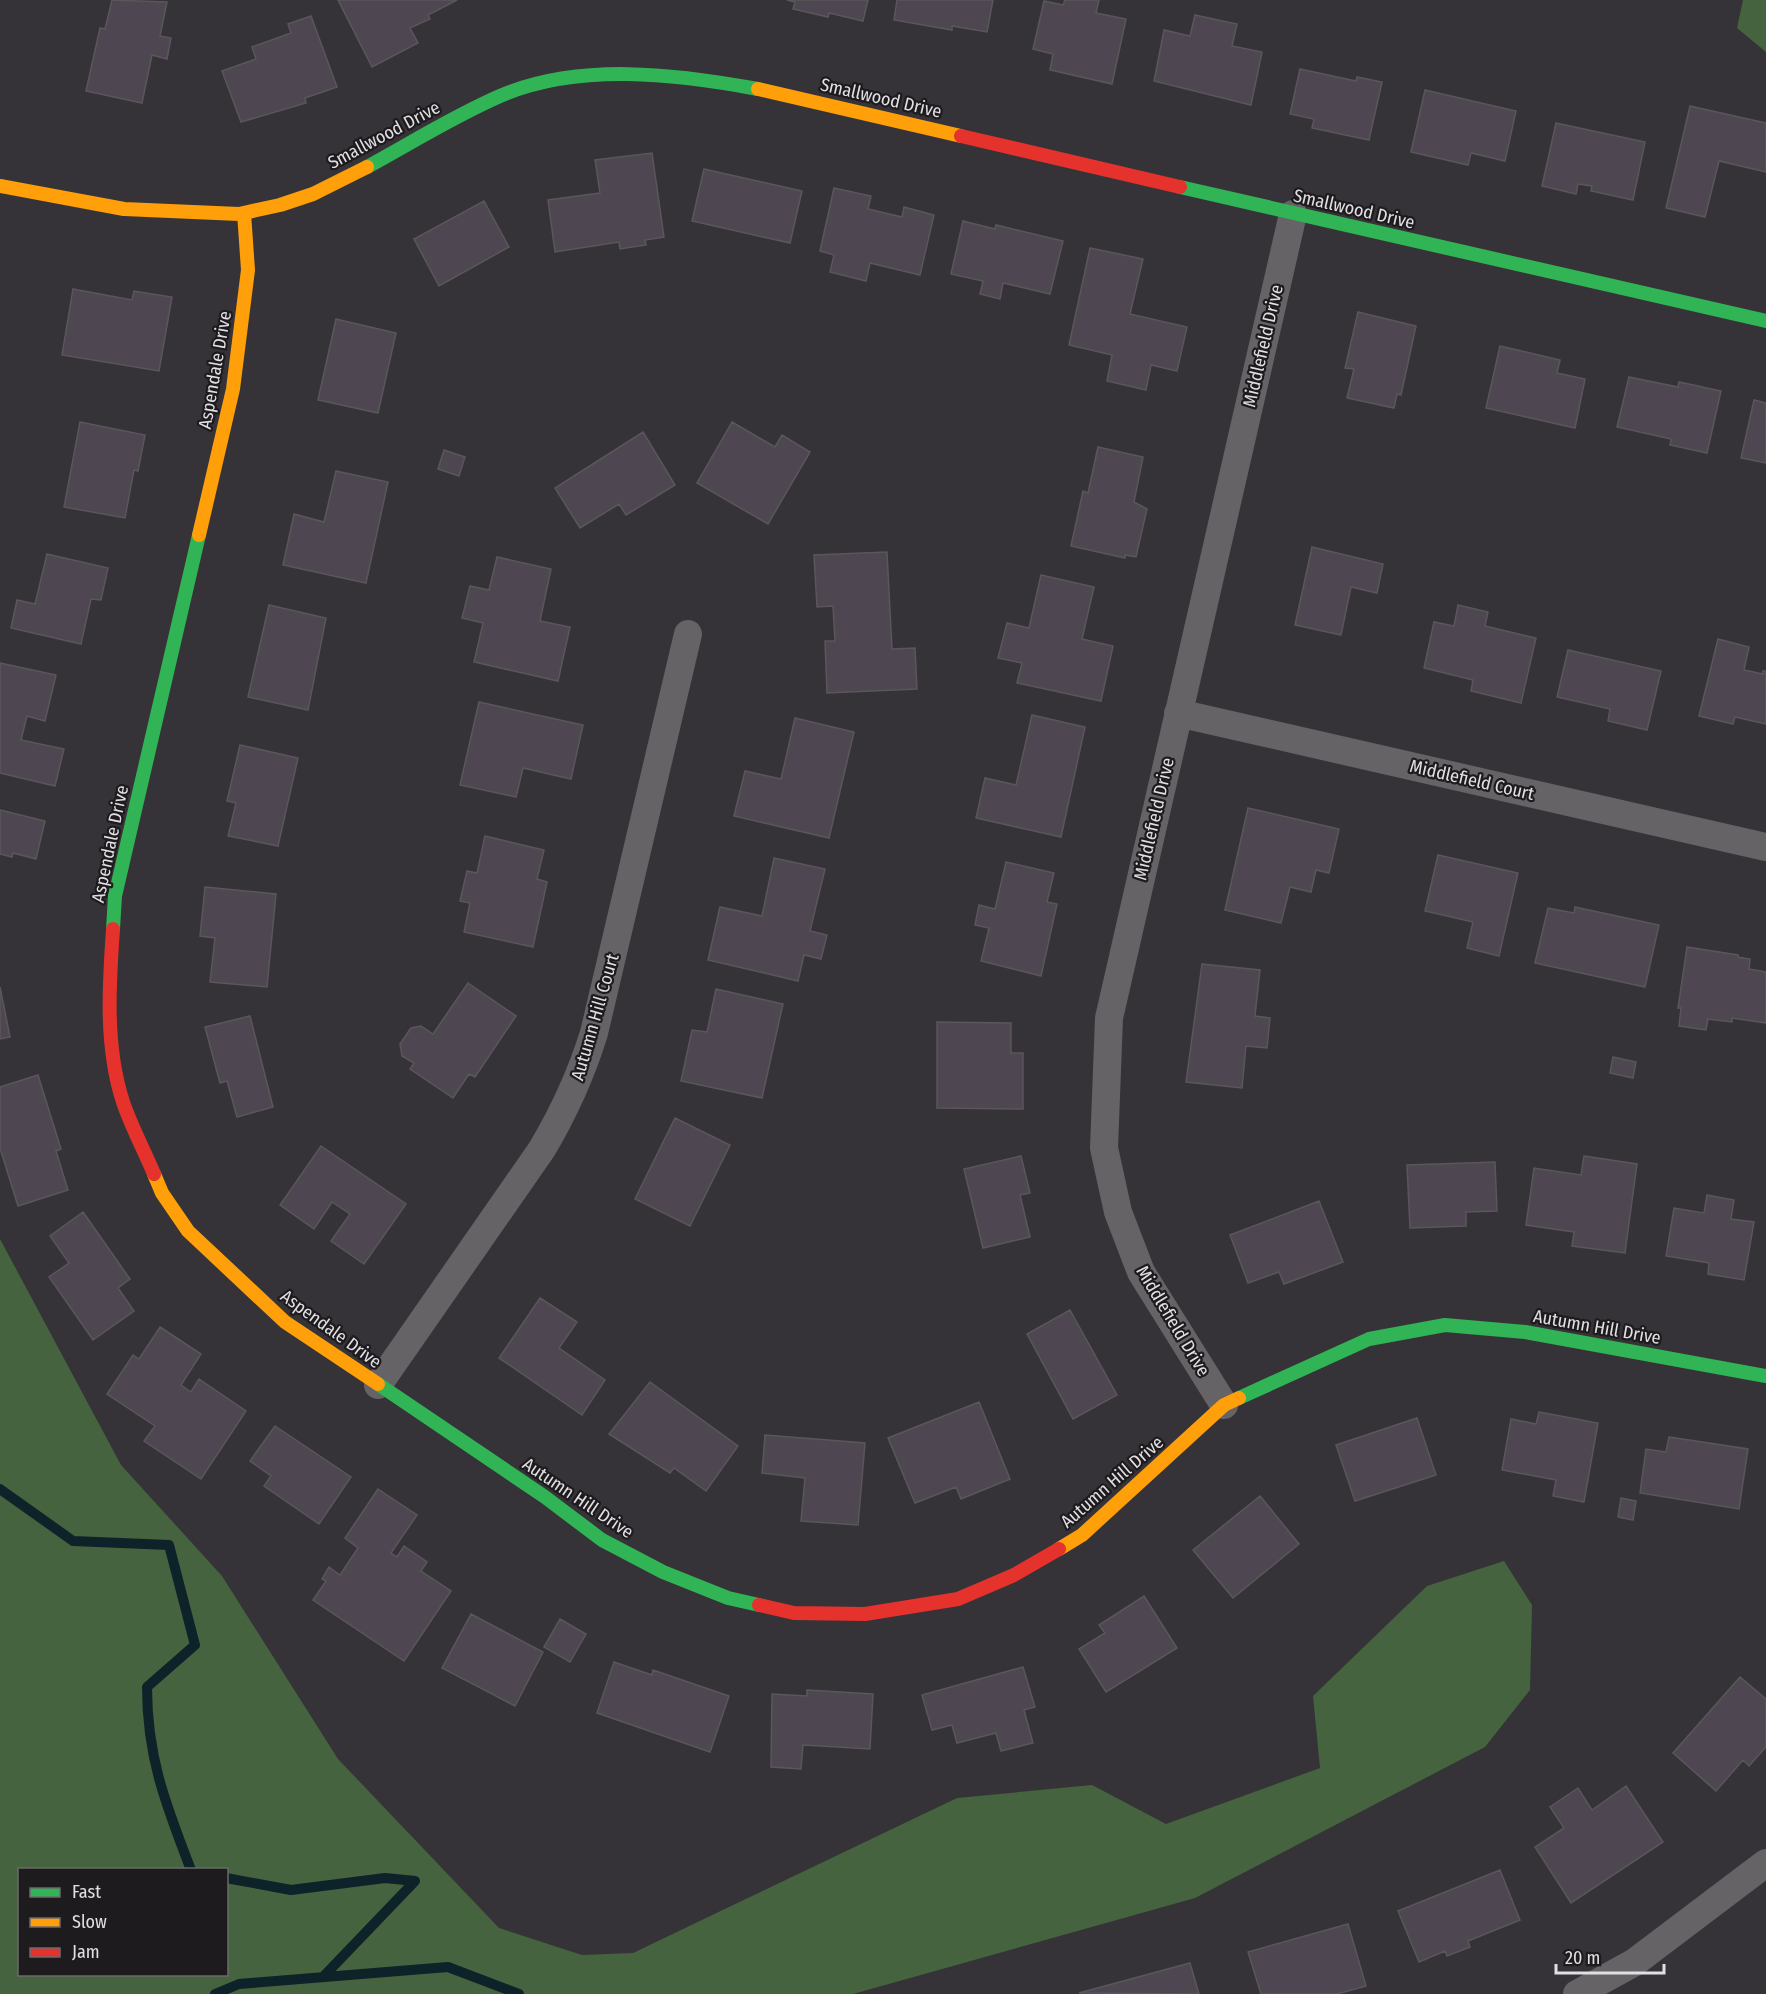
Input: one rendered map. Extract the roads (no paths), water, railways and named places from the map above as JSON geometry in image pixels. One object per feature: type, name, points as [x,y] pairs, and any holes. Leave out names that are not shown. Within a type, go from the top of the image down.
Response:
[{"type":"street","name":"Smallwood Drive","points":[[0,186],[76,203],[149,214],[244,213],[292,201],[356,173],[414,139],[506,94],[553,81],[616,75],[705,80],[811,100],[1293,214],[1766,321]]},
{"type":"street","name":"Aspendale Drive","points":[[244,213],[248,270],[232,389],[115,897],[109,988],[112,1049],[123,1101],[143,1152],[162,1193],[188,1231],[285,1322],[378,1385]]},
{"type":"street","name":"Middlefield Drive","points":[[1224,1405],[1141,1272],[1118,1212],[1104,1148],[1109,1018],[1293,214]]},
{"type":"street","name":"Autumn Hill Court","points":[[378,1385],[542,1149],[582,1072],[594,1033],[688,634]]},
{"type":"street","name":"Middlefield Court","points":[[1178,713],[1766,847]]},
{"type":"street","name":"Autumn Hill Drive","points":[[378,1385],[536,1491],[602,1540],[663,1572],[728,1599],[794,1613],[866,1614],[958,1599],[1014,1575],[1082,1534],[1224,1405],[1291,1372],[1369,1339],[1444,1325],[1525,1332],[1766,1376]]},
{"type":"street","points":[[1577,1994],[1635,1962],[1766,1863]]},
{"type":"waterway","points":[[0,1489],[73,1541],[169,1545],[195,1645],[147,1687],[148,1713],[154,1759],[166,1802],[190,1868]]},
{"type":"waterway","points":[[228,1878],[291,1890],[385,1878],[415,1881],[323,1977]]},
{"type":"waterway","points":[[215,1994],[239,1984],[448,1967],[519,1994]]}]
